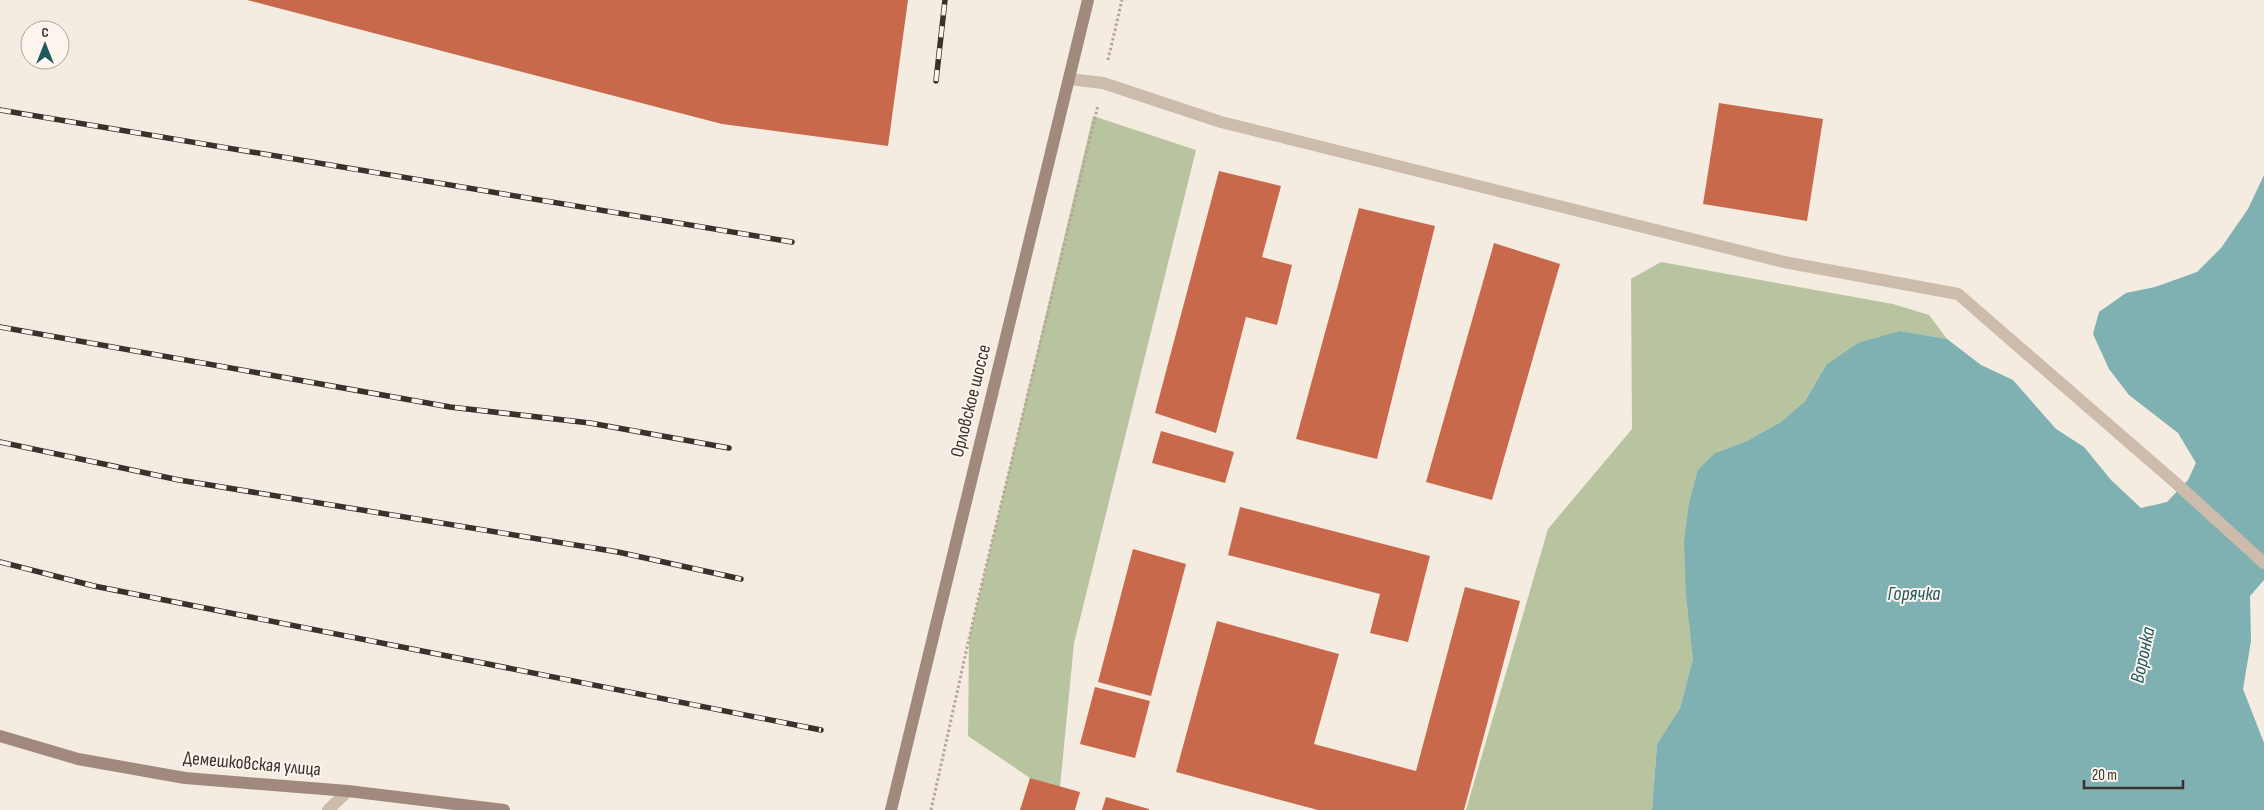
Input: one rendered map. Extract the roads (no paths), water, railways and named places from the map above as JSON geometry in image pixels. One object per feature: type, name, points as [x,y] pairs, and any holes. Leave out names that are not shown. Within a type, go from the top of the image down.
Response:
[{"type":"main road","name":"Орловское шоссе","points":[[890,810],[1088,0]]},
{"type":"main road","name":"Демешковская улица","points":[[0,736],[78,759],[185,778],[348,791],[504,810]]},
{"type":"street","points":[[1069,79],[1103,83],[1221,122],[1755,255],[1958,294],[2177,484],[2264,563]]},
{"type":"street","points":[[328,810],[348,791]]},
{"type":"water","name":"Горячка","points":[[2264,175],[2264,580],[2250,596],[2251,641],[2243,689],[2264,743],[2264,810],[1652,810],[1657,744],[1680,708],[1693,659],[1686,594],[1684,542],[1689,504],[1698,470],[1715,453],[1747,441],[1781,422],[1805,401],[1826,365],[1858,343],[1900,331],[1947,339],[1981,365],[2013,380],[2056,429],[2084,447],[2111,480],[2141,508],[2167,502],[2188,480],[2196,463],[2178,433],[2129,395],[2109,369],[2093,334],[2099,312],[2126,293],[2155,287],[2197,272],[2221,248],[2248,209]]},
{"type":"railway","points":[[936,81],[945,0]]},
{"type":"railway","points":[[0,110],[792,242]]},
{"type":"railway","points":[[0,327],[450,407],[590,423],[729,448]]},
{"type":"railway","points":[[0,442],[179,480],[618,552],[741,579]]},
{"type":"railway","points":[[0,562],[94,586],[821,730]]},
{"type":"water label","name":"Воронка","points":[[2143,655]]}]
